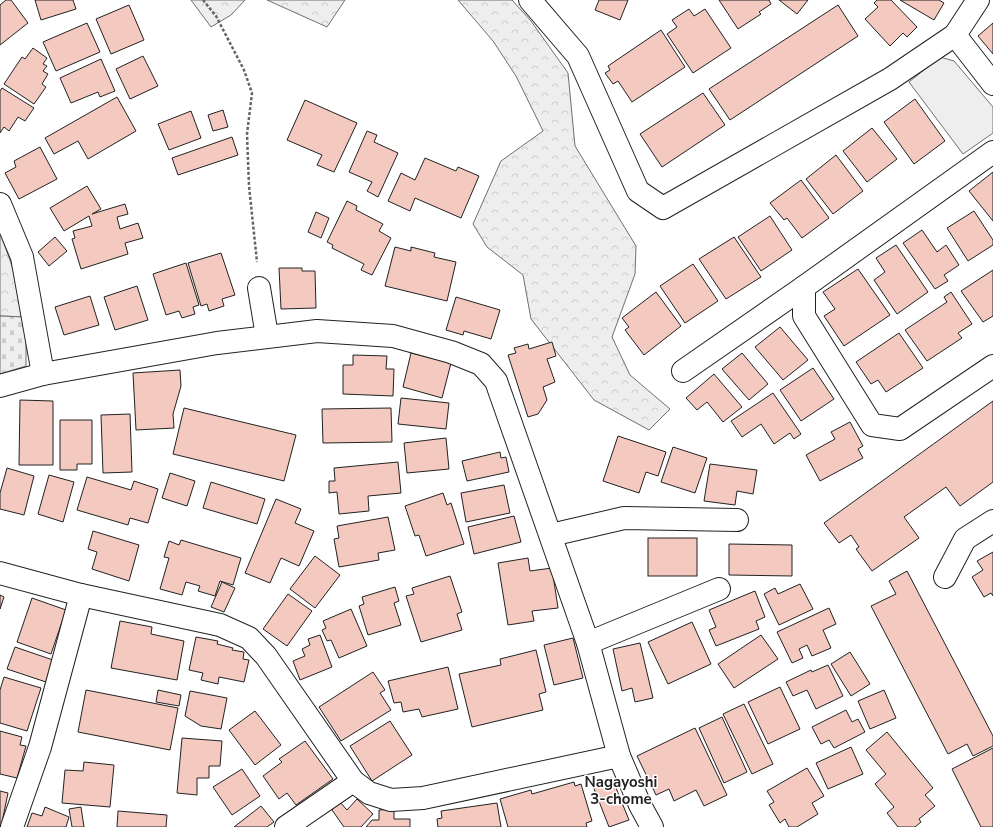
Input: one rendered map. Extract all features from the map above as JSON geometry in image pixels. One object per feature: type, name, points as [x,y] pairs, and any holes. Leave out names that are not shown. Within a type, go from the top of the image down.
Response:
[{"type":"street","points":[[530,0],[578,56],[638,192],[663,208],[890,79],[955,35],[978,0]]},
{"type":"street","points":[[955,35],[993,84]]},
{"type":"street","points":[[683,371],[804,287],[993,152]]},
{"type":"street","points":[[0,204],[22,257],[43,374]]},
{"type":"street","points":[[804,287],[804,316],[872,425],[900,429],[993,366]]},
{"type":"street","points":[[259,288],[268,336]]},
{"type":"street","points":[[0,386],[43,374],[217,343],[317,331],[393,336],[451,352],[481,364],[496,382],[588,643],[619,756],[640,805],[652,827]]},
{"type":"street","points":[[551,535],[624,518],[737,520]]},
{"type":"street","points":[[945,577],[965,539],[993,521]]},
{"type":"street","points":[[0,573],[81,595],[220,625],[249,638],[266,656],[352,781],[369,793],[391,800],[423,798],[619,756]]},
{"type":"street","points":[[588,643],[719,589]]},
{"type":"street","points":[[12,827],[40,747],[81,595]]},
{"type":"street","points":[[286,827],[352,781]]},
{"type":"path","points":[[203,0],[219,23],[244,70],[252,93],[247,134],[249,186],[259,288]]},
{"type":"green space","points":[[191,0],[245,0],[231,15],[211,27]]},
{"type":"green space","points":[[267,0],[345,0],[327,27]]},
{"type":"green space","points":[[458,0],[512,0],[531,21],[568,73],[575,146],[636,246],[635,274],[612,337],[630,375],[670,409],[649,430],[594,400],[531,319],[523,275],[487,247],[473,224],[501,161],[543,131],[516,76],[493,41]]},
{"type":"green space","points":[[940,57],[954,61],[993,107],[993,133],[963,154],[909,82]]},
{"type":"green space","points":[[0,232],[12,266],[26,317],[0,316]]},
{"type":"green space","points":[[0,316],[26,317],[26,366],[0,374]]},
{"type":"building","points":[[6,0],[11,0],[28,23],[0,45],[0,5]]},
{"type":"building","points":[[35,0],[73,0],[76,9],[41,20]]},
{"type":"building","points":[[599,0],[628,0],[620,20],[595,10]]},
{"type":"building","points":[[719,0],[769,0],[771,4],[759,12],[761,14],[738,29]]},
{"type":"building","points":[[779,0],[808,0],[797,14]]},
{"type":"building","points":[[877,0],[891,0],[917,27],[907,37],[903,33],[890,46],[865,19],[878,7],[874,3]]},
{"type":"building","points":[[900,0],[939,0],[944,3],[934,20]]},
{"type":"building","points":[[129,5],[144,40],[111,54],[96,19]]},
{"type":"building","points":[[838,5],[858,36],[730,120],[709,89]]},
{"type":"building","points":[[689,9],[694,16],[705,9],[731,48],[693,73],[667,34],[677,27],[672,20]]},
{"type":"building","points":[[87,23],[100,52],[56,71],[43,42]]},
{"type":"building","points":[[993,23],[993,54],[978,36]]},
{"type":"building","points":[[661,30],[685,67],[632,102],[618,81],[613,84],[605,73],[610,70],[608,66]]},
{"type":"building","points":[[33,48],[47,58],[43,64],[47,66],[43,71],[48,74],[42,84],[46,87],[34,104],[4,84],[22,57],[25,59]]},
{"type":"building","points":[[143,56],[158,86],[130,99],[116,69]]},
{"type":"building","points":[[101,59],[115,91],[100,97],[98,92],[71,103],[60,78]]},
{"type":"building","points":[[2,88],[34,108],[25,121],[18,117],[9,131],[4,127],[0,133],[0,91]]},
{"type":"building","points":[[703,93],[725,125],[662,167],[640,134]]},
{"type":"building","points":[[117,97],[136,131],[88,159],[78,141],[54,154],[45,138]]},
{"type":"building","points":[[915,99],[945,141],[914,164],[884,122]]},
{"type":"building","points":[[305,100],[357,123],[334,172],[317,165],[322,155],[287,140]]},
{"type":"building","points":[[223,110],[228,127],[213,131],[208,115]]},
{"type":"building","points":[[191,111],[201,138],[169,150],[158,124]]},
{"type":"building","points":[[872,128],[897,159],[867,182],[843,151]]},
{"type":"building","points":[[367,131],[377,135],[374,142],[398,153],[378,197],[367,191],[372,182],[349,172]]},
{"type":"building","points":[[232,137],[238,155],[178,175],[172,158]]},
{"type":"building","points":[[40,147],[57,179],[19,199],[5,173],[16,167],[14,161]]},
{"type":"building","points":[[836,155],[863,191],[833,214],[806,179]]},
{"type":"building","points":[[425,158],[456,171],[458,167],[479,176],[461,218],[415,198],[410,211],[388,201],[401,173],[415,180]]},
{"type":"building","points":[[993,172],[993,221],[969,191]]},
{"type":"building","points":[[801,180],[829,218],[802,238],[787,218],[784,220],[770,203]]},
{"type":"building","points":[[87,186],[101,209],[92,214],[125,204],[128,214],[117,217],[120,229],[138,223],[143,238],[125,243],[128,254],[81,269],[72,239],[75,238],[73,231],[92,226],[89,216],[64,231],[50,208]]},
{"type":"building","points":[[347,201],[357,206],[356,210],[383,224],[379,231],[391,238],[372,275],[361,270],[364,264],[332,248],[333,245],[327,242]]},
{"type":"building","points":[[974,211],[993,240],[993,245],[968,261],[947,228]]},
{"type":"building","points":[[316,212],[329,218],[321,238],[308,232]]},
{"type":"building","points":[[770,216],[792,250],[761,271],[738,237]]},
{"type":"building","points":[[922,230],[937,252],[946,245],[959,265],[944,275],[948,281],[935,289],[903,243]]},
{"type":"building","points":[[55,237],[67,251],[49,266],[38,252]]},
{"type":"building","points":[[734,237],[761,277],[726,299],[699,259]]},
{"type":"building","points":[[896,245],[928,292],[897,314],[874,280],[885,272],[876,258]]},
{"type":"building","points":[[395,247],[411,251],[411,247],[435,253],[434,257],[456,262],[447,301],[385,286]]},
{"type":"building","points":[[221,253],[235,295],[222,299],[224,306],[209,311],[207,304],[201,306],[188,263]]},
{"type":"building","points":[[186,263],[199,305],[193,307],[195,314],[182,318],[179,311],[166,315],[153,274]]},
{"type":"building","points":[[693,264],[718,301],[685,323],[660,286]]},
{"type":"building","points":[[279,268],[302,268],[302,271],[315,271],[316,308],[281,309]]},
{"type":"building","points":[[858,269],[890,315],[844,346],[824,316],[835,309],[823,292]]},
{"type":"building","points":[[993,270],[993,316],[983,322],[961,291]]},
{"type":"building","points":[[137,286],[148,320],[115,330],[104,297]]},
{"type":"building","points":[[656,292],[681,326],[644,355],[625,330],[629,327],[622,318]]},
{"type":"building","points":[[951,292],[972,324],[958,333],[962,338],[927,361],[905,330],[947,302],[944,297]]},
{"type":"building","points":[[90,296],[99,325],[64,335],[55,307]]},
{"type":"building","points":[[456,297],[500,310],[491,339],[464,331],[463,335],[446,330]]},
{"type":"building","points":[[780,327],[808,360],[783,380],[755,347]]},
{"type":"building","points":[[899,333],[923,368],[886,392],[878,380],[871,384],[856,362]]},
{"type":"building","points":[[552,342],[556,356],[547,359],[555,382],[543,387],[547,400],[538,414],[528,417],[508,355],[516,353],[514,348],[528,344],[529,349]]},
{"type":"building","points":[[411,353],[451,363],[442,398],[403,387]]},
{"type":"building","points":[[742,353],[768,384],[749,400],[722,369]]},
{"type":"building","points":[[353,355],[387,356],[386,369],[394,369],[393,396],[343,394],[343,365],[353,365]]},
{"type":"building","points":[[813,368],[834,399],[801,421],[780,390]]},
{"type":"building","points":[[180,370],[181,386],[173,414],[174,428],[136,430],[133,373]]},
{"type":"building","points":[[714,374],[742,407],[723,422],[707,402],[697,410],[686,398]]},
{"type":"building","points":[[773,393],[801,434],[794,439],[790,433],[774,444],[761,424],[742,437],[731,421]]},
{"type":"building","points":[[401,398],[449,403],[446,429],[398,424]]},
{"type":"building","points":[[20,400],[53,401],[53,465],[19,465]]},
{"type":"building","points":[[993,401],[993,482],[960,506],[946,487],[904,517],[919,538],[872,571],[856,549],[859,547],[851,535],[839,543],[824,523]]},
{"type":"building","points":[[184,408],[296,435],[284,481],[173,454]]},
{"type":"building","points":[[391,408],[392,442],[323,443],[322,409]]},
{"type":"building","points":[[130,414],[132,472],[103,473],[101,415]]},
{"type":"building","points":[[60,420],[92,420],[92,464],[77,464],[77,470],[60,470]]},
{"type":"building","points":[[850,422],[863,446],[858,449],[863,458],[820,481],[806,455],[835,439],[831,432]]},
{"type":"building","points":[[618,436],[666,452],[658,476],[646,472],[639,493],[603,481]]},
{"type":"building","points":[[446,438],[449,469],[407,473],[404,443]]},
{"type":"building","points":[[673,447],[707,458],[695,493],[661,482]]},
{"type":"building","points":[[500,452],[501,458],[506,457],[509,472],[467,481],[462,461]]},
{"type":"building","points":[[398,462],[401,493],[368,496],[369,511],[339,514],[337,492],[329,493],[329,481],[335,481],[334,468]]},
{"type":"building","points":[[710,464],[757,470],[753,494],[737,491],[735,505],[704,501]]},
{"type":"building","points":[[7,468],[34,476],[24,515],[0,509],[0,493]]},
{"type":"building","points":[[170,473],[195,481],[187,506],[162,498]]},
{"type":"building","points":[[49,475],[74,482],[63,522],[38,514]]},
{"type":"building","points":[[87,477],[131,490],[134,481],[158,489],[148,523],[130,518],[128,525],[77,510]]},
{"type":"building","points":[[211,482],[265,499],[257,524],[203,508]]},
{"type":"building","points":[[504,485],[510,513],[466,522],[461,493]]},
{"type":"building","points":[[443,493],[447,505],[451,503],[464,544],[426,556],[419,535],[415,536],[405,506]]},
{"type":"building","points":[[276,499],[301,509],[295,523],[314,531],[299,566],[281,558],[270,583],[245,573]]},
{"type":"building","points":[[514,516],[521,542],[474,554],[468,527]]},
{"type":"building","points":[[388,517],[395,550],[378,553],[379,560],[339,567],[334,539],[339,538],[337,526]]},
{"type":"building","points":[[93,531],[139,545],[129,581],[92,569],[97,552],[88,549]]},
{"type":"building","points":[[648,538],[697,538],[697,576],[648,576]]},
{"type":"building","points":[[181,540],[241,558],[233,585],[220,581],[215,596],[198,591],[200,586],[186,582],[182,595],[160,589],[169,558],[164,557],[169,541],[179,545]]},
{"type":"building","points":[[729,544],[792,545],[792,576],[729,575]]},
{"type":"building","points":[[993,552],[993,596],[991,593],[984,597],[972,577],[983,570],[977,561]]},
{"type":"building","points":[[315,556],[340,575],[315,608],[290,589]]},
{"type":"building","points":[[528,558],[530,571],[552,568],[558,608],[532,611],[534,621],[508,625],[498,563]]},
{"type":"building","points":[[907,571],[993,736],[993,746],[973,756],[967,744],[948,754],[871,606],[896,594],[889,581]]},
{"type":"building","points":[[450,576],[462,612],[457,614],[462,630],[421,642],[406,596],[414,594],[412,588]]},
{"type":"building","points":[[222,582],[235,588],[224,612],[211,607]]},
{"type":"building","points":[[800,584],[813,609],[779,625],[764,594],[775,588],[778,594]]},
{"type":"building","points":[[395,587],[399,601],[394,603],[401,625],[368,635],[359,606],[364,604],[362,597]]},
{"type":"building","points":[[755,591],[765,617],[756,621],[759,629],[716,646],[709,630],[716,627],[709,610]]},
{"type":"building","points":[[288,594],[312,611],[287,646],[263,629]]},
{"type":"building","points":[[0,595],[4,597],[0,609]]},
{"type":"building","points":[[32,598],[66,610],[51,654],[17,642]]},
{"type":"building","points":[[829,608],[836,624],[823,630],[831,648],[812,656],[807,645],[799,649],[803,658],[792,663],[777,632]]},
{"type":"building","points":[[351,609],[367,646],[339,658],[331,640],[327,641],[322,630],[326,628],[323,621]]},
{"type":"building","points":[[120,621],[152,627],[151,634],[184,641],[177,680],[111,668]]},
{"type":"building","points":[[692,622],[711,664],[668,684],[648,642]]},
{"type":"building","points":[[320,635],[332,667],[300,680],[293,661],[305,656],[302,649],[310,645],[308,639]]},
{"type":"building","points":[[761,635],[778,659],[734,688],[718,664]]},
{"type":"building","points":[[196,637],[218,641],[217,644],[233,648],[232,650],[244,652],[243,659],[249,660],[244,682],[219,677],[218,684],[201,680],[203,673],[189,670]]},
{"type":"building","points":[[573,638],[583,678],[554,685],[544,645]]},
{"type":"building","points":[[640,643],[653,698],[635,702],[632,688],[622,691],[613,649]]},
{"type":"building","points":[[15,647],[53,660],[46,682],[7,669]]},
{"type":"building","points":[[536,650],[546,692],[539,694],[543,710],[472,727],[459,674],[501,665],[500,659]]},
{"type":"building","points":[[850,652],[870,684],[851,696],[831,664]]},
{"type":"building","points":[[828,665],[843,696],[816,709],[807,690],[793,696],[786,682],[811,670],[812,672]]},
{"type":"building","points":[[448,667],[458,709],[422,717],[419,709],[403,712],[401,702],[394,703],[388,681]]},
{"type":"building","points":[[373,672],[385,690],[380,693],[391,710],[341,741],[319,707]]},
{"type":"building","points":[[4,677],[41,688],[27,731],[0,723],[0,690]]},
{"type":"building","points":[[780,687],[800,729],[768,744],[748,702]]},
{"type":"building","points":[[86,690],[178,708],[170,750],[78,732]]},
{"type":"building","points":[[158,690],[181,695],[179,706],[156,702]]},
{"type":"building","points":[[884,690],[896,718],[870,729],[858,701]]},
{"type":"building","points":[[190,691],[227,698],[221,729],[201,726],[185,716]]},
{"type":"building","points":[[744,704],[773,764],[752,774],[723,714]]},
{"type":"building","points":[[846,710],[852,722],[858,719],[865,732],[834,748],[829,740],[821,744],[812,727]]},
{"type":"building","points":[[255,711],[281,745],[255,765],[229,730]]},
{"type":"building","points":[[722,717],[747,772],[724,783],[699,728]]},
{"type":"building","points":[[390,721],[412,755],[372,781],[350,746]]},
{"type":"building","points":[[695,728],[727,795],[704,806],[696,790],[674,801],[669,789],[656,795],[637,756]]},
{"type":"building","points":[[0,731],[22,737],[20,745],[26,746],[17,778],[0,774]]},
{"type":"building","points":[[887,732],[933,788],[925,795],[935,806],[919,819],[921,822],[915,827],[898,827],[887,813],[894,807],[875,784],[886,774],[866,750]]},
{"type":"building","points":[[182,738],[222,741],[220,766],[209,766],[209,778],[197,778],[197,795],[177,793]]},
{"type":"building","points":[[305,741],[333,779],[296,805],[287,793],[279,799],[263,776],[282,762],[279,759]]},
{"type":"building","points":[[851,747],[863,774],[828,789],[816,763]]},
{"type":"building","points":[[993,748],[993,827],[981,827],[952,769]]},
{"type":"building","points":[[84,762],[114,765],[110,807],[62,803],[65,770],[83,771]]},
{"type":"building","points":[[807,768],[824,796],[812,803],[818,814],[797,827],[789,827],[785,819],[780,823],[769,805],[774,802],[767,791]]},
{"type":"building","points":[[242,769],[260,796],[232,815],[213,787]]},
{"type":"building","points":[[612,778],[629,820],[609,827],[593,786]]},
{"type":"building","points":[[574,782],[575,786],[581,784],[592,821],[586,823],[587,827],[508,827],[500,799],[531,790],[532,794]]},
{"type":"building","points":[[0,791],[8,793],[1,827],[0,827]]},
{"type":"building","points":[[357,799],[373,814],[361,827],[344,827],[332,810],[340,802],[347,810]]},
{"type":"building","points":[[497,803],[501,827],[438,827],[437,819],[442,818],[441,811]]},
{"type":"building","points":[[261,806],[274,822],[267,827],[234,827]]},
{"type":"building","points":[[45,807],[69,817],[66,827],[27,827],[32,813],[42,816]]},
{"type":"building","points":[[81,807],[84,827],[72,827],[69,809]]},
{"type":"building","points":[[394,809],[394,819],[410,819],[410,827],[366,827],[372,820],[379,820],[379,810]]},
{"type":"building","points":[[118,811],[167,815],[166,827],[117,827]]},
{"type":"district","name":"Nagayoshi 3-chome","points":[[621,790]]}]
